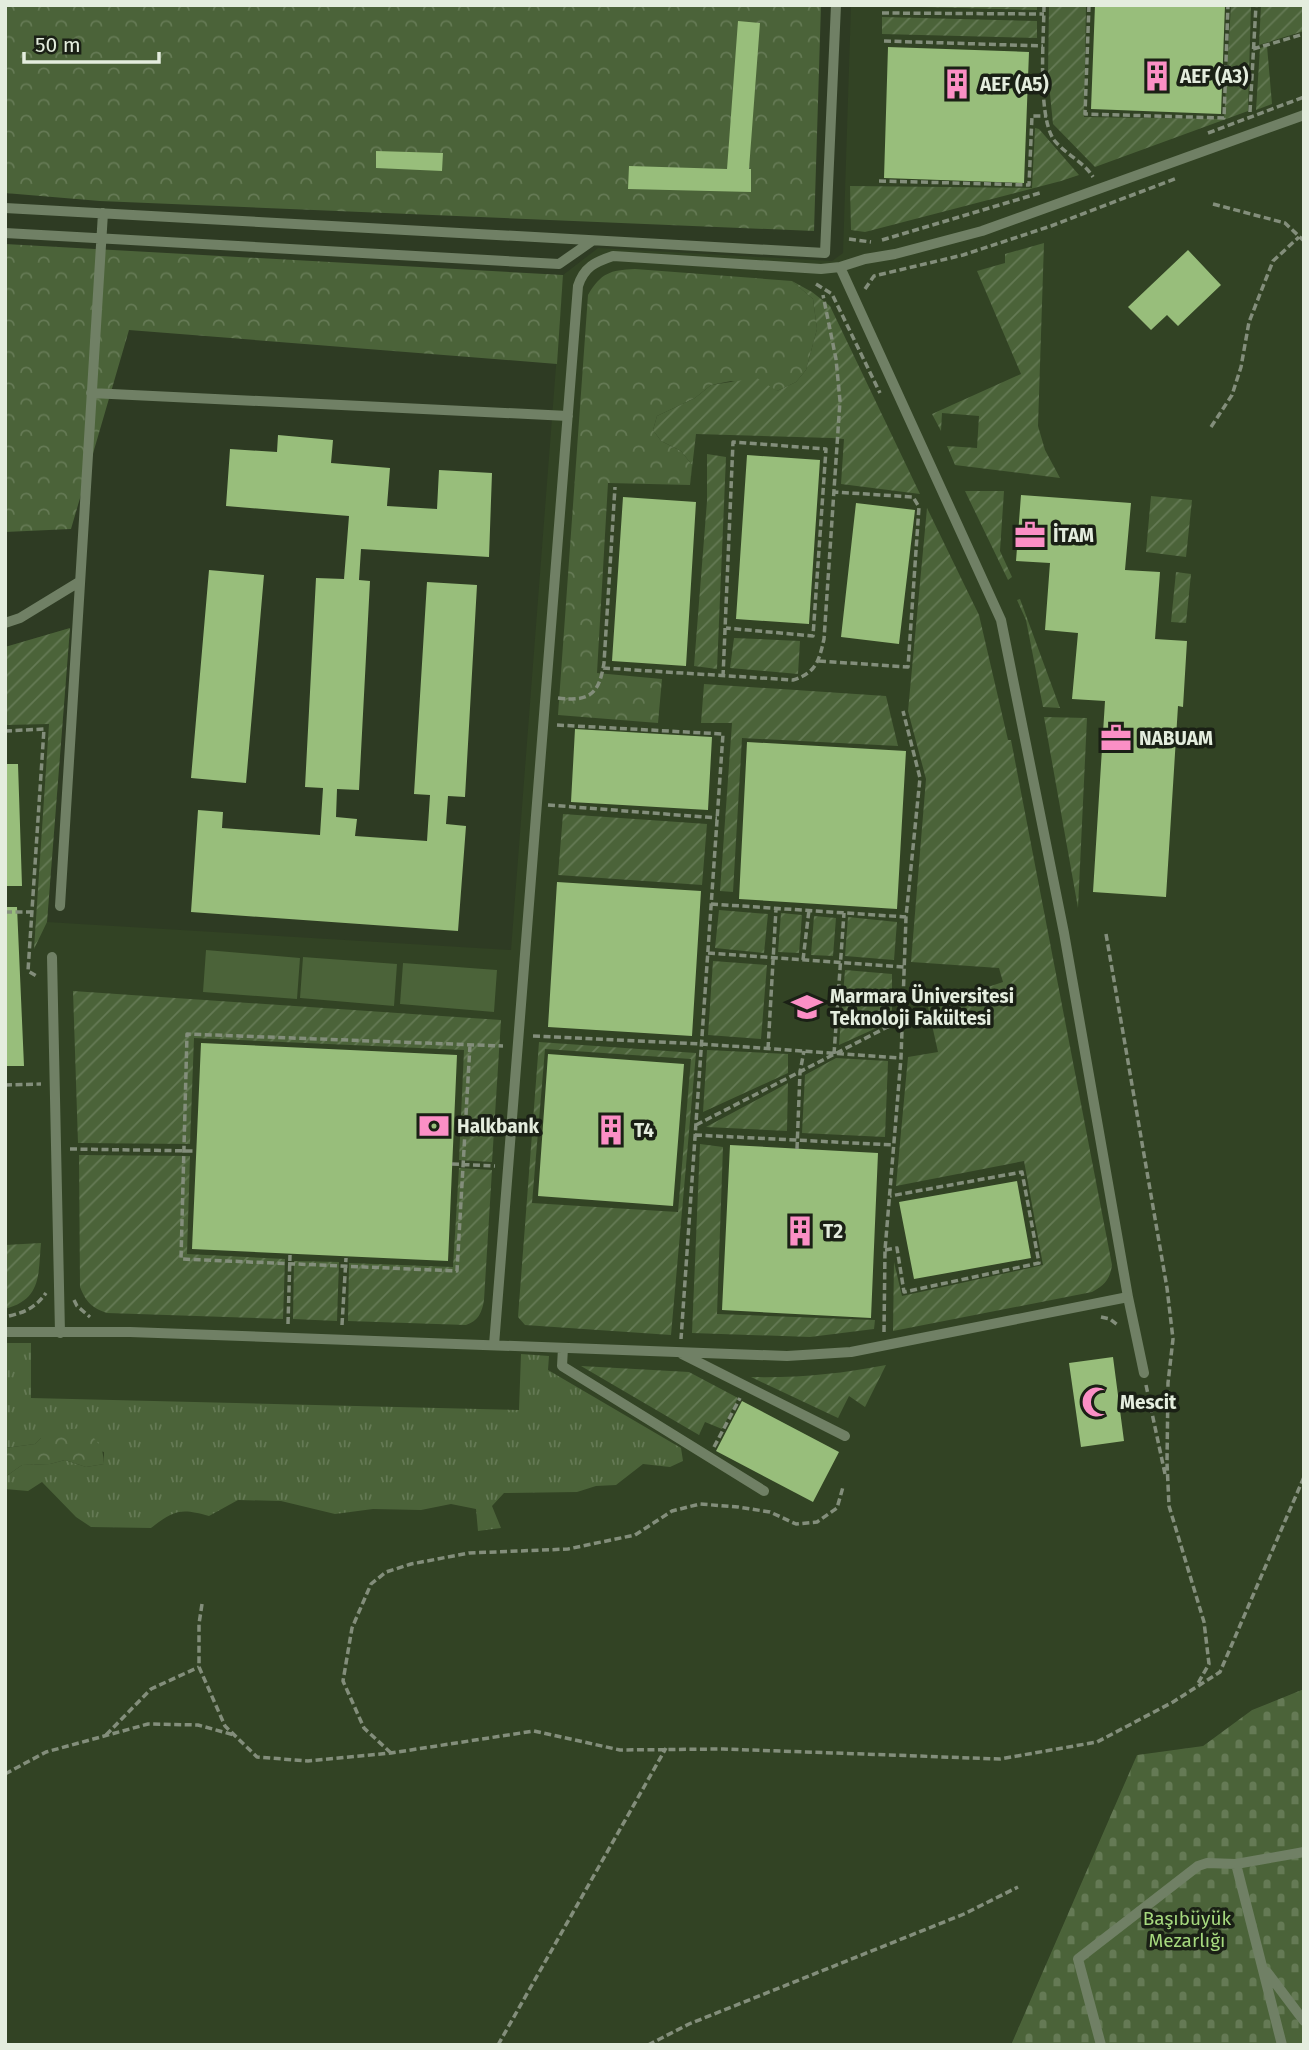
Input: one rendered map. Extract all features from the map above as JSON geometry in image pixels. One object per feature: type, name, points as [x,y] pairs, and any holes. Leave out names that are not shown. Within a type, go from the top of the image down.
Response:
[{"type":"lane","points":[[5,208],[825,253],[836,5]]},
{"type":"lane","points":[[494,1345],[578,286],[582,273],[596,262],[612,256],[840,268],[866,259],[982,231],[1304,114]]},
{"type":"lane","points":[[60,906],[103,213]]},
{"type":"lane","points":[[5,233],[559,264],[593,241]]},
{"type":"lane","points":[[840,268],[1000,620],[1065,933],[1128,1297],[1144,1373]]},
{"type":"lane","points":[[91,393],[568,415]]},
{"type":"lane","points":[[5,623],[20,618],[79,582]]},
{"type":"lane","points":[[52,957],[60,1333]]},
{"type":"lane","points":[[5,1332],[143,1333],[563,1348],[680,1347],[819,1355],[884,1345],[1128,1297]]},
{"type":"lane","points":[[680,1347],[746,1387],[845,1436]]},
{"type":"lane","points":[[563,1348],[562,1366],[764,1491]]},
{"type":"lane","points":[[1101,2045],[1078,1959],[1198,1866],[1207,1863],[1236,1864],[1304,1852]]},
{"type":"lane","points":[[1236,1864],[1282,2045]]},
{"type":"lane","points":[[1263,1967],[1304,2021]]},
{"type":"path","points":[[1044,5],[1042,70],[1047,116],[1054,140],[1094,177],[1081,181]]},
{"type":"path","points":[[1089,5],[1091,31],[1085,114],[1224,118],[1228,5]]},
{"type":"path","points":[[1250,112],[1256,5]]},
{"type":"path","points":[[882,13],[1044,14]]},
{"type":"path","points":[[1254,49],[1304,34]]},
{"type":"path","points":[[884,41],[1043,46]]},
{"type":"path","points":[[1197,137],[1304,97]]},
{"type":"path","points":[[879,181],[1029,185],[1029,115],[1047,116]]},
{"type":"path","points":[[863,292],[874,276],[963,255],[1051,226],[1177,178]]},
{"type":"path","points":[[849,239],[870,243],[889,239],[1055,189]]},
{"type":"path","points":[[1099,189],[1105,211]]},
{"type":"path","points":[[1213,204],[1285,223],[1304,241]]},
{"type":"path","points":[[1211,427],[1232,395],[1241,367],[1249,322],[1273,261],[1299,237]]},
{"type":"path","points":[[806,281],[832,294],[886,405]]},
{"type":"path","points":[[603,668],[793,680],[806,676],[819,661],[824,639],[840,401],[836,359],[823,295]]},
{"type":"path","points":[[723,677],[733,442],[826,449],[813,636],[726,628]]},
{"type":"path","points":[[545,697],[575,700],[586,697],[600,685],[615,487]]},
{"type":"path","points":[[819,661],[908,667],[919,507],[913,497],[834,492]]},
{"type":"path","points":[[884,1345],[886,1250],[901,1058],[906,917],[920,778],[903,711]]},
{"type":"path","points":[[554,725],[723,734],[680,1347]]},
{"type":"path","points":[[5,730],[44,729],[27,971],[38,977]]},
{"type":"path","points":[[548,805],[717,818]]},
{"type":"path","points":[[711,904],[906,917]]},
{"type":"path","points":[[768,1049],[776,909]]},
{"type":"path","points":[[803,960],[809,911]]},
{"type":"path","points":[[5,912],[32,912]]},
{"type":"path","points":[[834,1054],[844,913]]},
{"type":"path","points":[[1106,934],[1172,1327],[1168,1383],[1168,1486],[1170,1506],[1204,1622],[1209,1664],[1196,1687]]},
{"type":"path","points":[[708,953],[904,967]]},
{"type":"path","points":[[696,1125],[901,1020]]},
{"type":"path","points":[[470,1045],[457,1270],[181,1259],[187,1034],[503,1046]]},
{"type":"path","points":[[532,1036],[702,1044],[901,1058]]},
{"type":"path","points":[[509,1053],[510,1040]]},
{"type":"path","points":[[797,1149],[800,1072],[804,1051]]},
{"type":"path","points":[[5,1085],[41,1084]]},
{"type":"path","points":[[695,1135],[894,1145]]},
{"type":"path","points":[[66,1137],[68,1150],[196,1151]]},
{"type":"path","points":[[452,1164],[496,1166]]},
{"type":"path","points":[[886,1250],[897,1248],[904,1292],[1039,1263],[1022,1172],[890,1196]]},
{"type":"path","points":[[288,1324],[290,1255]]},
{"type":"path","points":[[342,1325],[346,1258]]},
{"type":"path","points":[[73,1297],[77,1306],[92,1319]]},
{"type":"path","points":[[1144,1373],[1168,1486]]},
{"type":"path","points":[[709,1457],[746,1387]]},
{"type":"path","points":[[202,1604],[199,1667],[225,1726],[257,1756],[308,1761],[391,1753],[534,1731],[620,1750],[666,1748],[1000,1759],[1097,1742],[1220,1672],[1304,1477]]},
{"type":"path","points":[[391,1753],[364,1728],[343,1681],[352,1628],[371,1584],[386,1572],[411,1564],[469,1553],[568,1549],[635,1535],[672,1511],[700,1504],[770,1512],[796,1524],[817,1522],[837,1508],[843,1487]]},
{"type":"path","points":[[105,1736],[151,1689],[199,1667]]},
{"type":"path","points":[[5,1774],[46,1752],[148,1724],[198,1725],[236,1736]]},
{"type":"path","points":[[498,2045],[666,1748]]},
{"type":"path","points":[[648,2045],[689,2024],[964,1914],[1018,1887]]},
{"type":"shaded area","points":[[851,5],[1304,5],[1304,1689],[1252,1710],[1203,1746],[1137,1755],[1011,2045],[5,2045],[5,647],[70,628],[47,922],[511,950],[563,275],[598,248],[832,261],[843,253]]},
{"type":"green space","points":[[5,5],[821,5],[814,231],[100,201],[5,193]]},
{"type":"green space","points":[[1037,5],[1037,10],[883,6]]},
{"type":"green space","points":[[1049,5],[1086,5],[1084,117],[1224,119],[1231,5],[1251,5],[1248,111],[1095,167],[1053,124],[1048,74]]},
{"type":"green space","points":[[1261,5],[1304,5],[1304,31],[1259,45]]},
{"type":"green space","points":[[882,17],[1037,21],[1037,38],[882,34]]},
{"type":"green space","points":[[1267,46],[1272,104],[1256,110],[1260,48]]},
{"type":"green space","points":[[1035,128],[1039,129],[1079,175],[1061,181],[865,232],[851,230],[850,186],[1032,188]]},
{"type":"green space","points":[[1044,243],[1038,426],[1045,450],[1060,478],[955,465],[947,446],[977,448],[979,416],[942,413],[941,431],[932,414],[1021,374],[977,271],[1005,263],[1005,254]]},
{"type":"green space","points":[[5,244],[563,275],[557,364],[129,330],[71,529],[5,532]]},
{"type":"green space","points":[[635,269],[792,281],[813,299],[817,329],[806,370],[796,382],[777,391],[731,381],[711,385],[695,398],[657,416],[653,430],[661,441],[681,451],[692,465],[690,485],[608,483],[597,673],[662,679],[658,723],[558,715],[588,295],[607,274]]},
{"type":"green space","points":[[792,281],[830,306],[920,494],[841,484],[844,439],[832,438],[696,434],[690,485],[692,465],[681,451],[661,441],[653,430],[657,416],[695,398],[711,385],[757,378],[777,391],[796,382],[806,370],[817,329],[813,299]]},
{"type":"green space","points":[[707,454],[726,457],[717,669],[694,666],[707,501]]},
{"type":"green space","points":[[965,491],[1004,491],[1000,551],[1012,577],[1008,580]]},
{"type":"green space","points":[[1151,496],[1192,500],[1186,557],[1146,552]]},
{"type":"green space","points":[[927,508],[979,615],[1008,740],[1011,740],[1112,1265],[1106,1281],[1092,1292],[893,1331],[894,1262],[902,1296],[1043,1265],[1024,1161],[896,1186],[908,1057],[938,1052],[928,1007],[1003,982],[999,968],[911,962],[926,779],[908,711]]},
{"type":"green space","points":[[1176,572],[1191,574],[1186,623],[1171,622]]},
{"type":"green space","points":[[1020,599],[1060,708],[1043,707],[1026,620],[1017,600]]},
{"type":"green space","points":[[70,628],[47,922],[34,949],[49,724],[5,725],[5,647]]},
{"type":"green space","points":[[734,638],[800,641],[798,674],[730,668]]},
{"type":"green space","points":[[704,684],[886,696],[898,746],[742,738],[733,892],[720,891],[732,723],[701,723]]},
{"type":"green space","points":[[1044,717],[1087,718],[1078,908]]},
{"type":"green space","points":[[563,814],[707,824],[702,885],[558,875]]},
{"type":"green space","points":[[719,910],[768,914],[764,953],[715,948]]},
{"type":"green space","points":[[781,913],[802,915],[799,953],[778,952]]},
{"type":"green space","points":[[814,916],[836,918],[833,956],[811,955]]},
{"type":"green space","points":[[848,917],[897,922],[894,960],[845,956]]},
{"type":"green space","points":[[206,950],[300,958],[297,999],[203,992]]},
{"type":"green space","points":[[303,957],[397,964],[394,1006],[300,998]]},
{"type":"green space","points":[[713,961],[767,965],[761,1039],[708,1035]]},
{"type":"green space","points":[[403,963],[497,970],[494,1012],[400,1004]]},
{"type":"green space","points":[[845,970],[892,974],[892,1021],[839,1045]]},
{"type":"green space","points":[[73,991],[501,1020],[492,1162],[459,1160],[464,1050],[194,1038],[190,1144],[78,1143]]},
{"type":"green space","points":[[539,1042],[696,1053],[671,1335],[525,1325],[518,1317]],"holes":[[[545,1049],[691,1059],[678,1212],[532,1203]]]},
{"type":"green space","points":[[707,1050],[788,1054],[788,1073],[703,1112]]},
{"type":"green space","points":[[836,1058],[888,1061],[885,1137],[802,1133],[805,1075]]},
{"type":"green space","points":[[788,1083],[787,1131],[706,1127]]},
{"type":"green space","points":[[700,1144],[723,1147],[717,1314],[875,1320],[874,1329],[810,1337],[692,1333]]},
{"type":"green space","points":[[79,1155],[190,1156],[187,1254],[285,1259],[283,1319],[107,1313],[93,1307],[80,1287]]},
{"type":"green space","points":[[459,1168],[492,1170],[484,1300],[479,1316],[466,1325],[348,1321],[349,1263],[453,1267]]},
{"type":"green space","points":[[41,1243],[38,1275],[32,1292],[17,1305],[5,1309],[5,1245]]},
{"type":"green space","points":[[294,1261],[339,1262],[337,1321],[293,1319]]},
{"type":"green space","points":[[5,1343],[31,1343],[31,1398],[519,1410],[521,1354],[549,1356],[548,1370],[681,1448],[683,1461],[670,1467],[643,1464],[616,1485],[596,1486],[577,1492],[504,1493],[492,1506],[501,1528],[478,1531],[476,1509],[451,1504],[421,1510],[373,1509],[335,1514],[281,1501],[238,1500],[209,1516],[178,1512],[151,1528],[91,1527],[76,1517],[42,1482],[28,1491],[5,1489],[5,1477],[22,1465],[50,1464],[65,1460],[86,1467],[104,1464],[104,1452],[41,1438],[35,1444],[5,1448]]},
{"type":"green space","points":[[886,1365],[865,1407],[849,1396],[838,1418],[751,1377],[819,1375]]},
{"type":"green space","points":[[581,1366],[689,1372],[738,1398],[722,1429],[705,1422],[699,1435]]},
{"type":"green space","points":[[82,1428],[98,1443],[104,1464],[86,1467],[65,1460],[50,1464],[22,1465],[5,1477],[5,1448],[35,1444],[41,1438],[61,1430]]},
{"type":"green space","name":"Başıbüyük Mezarlığı","points":[[1304,1689],[1304,2045],[1011,2045],[1137,1755],[1203,1746],[1252,1710]]},
{"type":"building","name":"AEF (A3)","points":[[1095,5],[1225,5],[1221,114],[1091,109]]},
{"type":"building","points":[[738,21],[760,23],[749,169],[751,192],[628,189],[629,166],[727,169]]},
{"type":"building","name":"AEF (A5)","points":[[888,47],[1029,52],[1024,183],[884,178]]},
{"type":"building","points":[[376,151],[443,153],[442,171],[376,168]]},
{"type":"building","points":[[1188,250],[1221,285],[1178,326],[1167,315],[1151,330],[1128,307]]},
{"type":"building","points":[[278,435],[333,440],[331,463],[390,468],[387,506],[437,509],[439,470],[492,473],[489,557],[361,549],[359,580],[370,581],[359,790],[337,789],[336,817],[357,819],[355,836],[427,841],[430,795],[414,794],[427,582],[477,585],[465,797],[448,796],[446,824],[466,826],[458,931],[191,912],[198,810],[223,812],[222,828],[320,835],[323,788],[305,787],[316,578],[344,579],[349,516],[226,506],[230,449],[277,452]]},
{"type":"building","points":[[747,455],[820,460],[809,624],[736,619]]},
{"type":"building","points":[[1021,495],[1131,503],[1125,570],[1160,572],[1155,639],[1187,641],[1183,707],[1178,706],[1166,897],[1093,892],[1105,701],[1072,699],[1078,633],[1045,630],[1050,563],[1016,561]]},
{"type":"building","points":[[623,497],[696,502],[686,666],[612,661]]},
{"type":"building","points":[[856,503],[915,510],[899,644],[841,637]]},
{"type":"building","points":[[209,570],[264,575],[246,783],[191,778]]},
{"type":"building","points":[[575,729],[712,737],[708,810],[571,802]]},
{"type":"building","points":[[747,742],[906,751],[897,909],[739,899]]},
{"type":"building","points":[[5,764],[18,764],[22,886],[5,886]]},
{"type":"building","points":[[557,882],[701,891],[692,1036],[548,1027]]},
{"type":"building","points":[[5,907],[17,907],[24,1066],[5,1066]]},
{"type":"building","points":[[201,1043],[457,1055],[448,1261],[192,1249]]},
{"type":"building","name":"T4","points":[[548,1054],[684,1064],[673,1206],[538,1196]]},
{"type":"building","name":"T2","points":[[730,1145],[878,1153],[871,1318],[722,1310]]},
{"type":"building","points":[[1017,1181],[1031,1258],[914,1279],[899,1202]]},
{"type":"building","name":"Mescit","points":[[1113,1357],[1124,1441],[1081,1447],[1069,1363]]},
{"type":"building","points":[[742,1401],[839,1452],[813,1502],[716,1451]]},
{"type":"place","name":"AEF (A3)","points":[[1157,76]]},
{"type":"place","name":"AEF (A5)","points":[[957,84]]},
{"type":"place","name":"İTAM","points":[[1030,535]]},
{"type":"place","name":"NABUAM","points":[[1116,738]]},
{"type":"place","name":"Marmara Üniversitesi Teknoloji Fakültesi","points":[[807,1007]]},
{"type":"place","name":"Halkbank","points":[[434,1126]]},
{"type":"place","name":"T4","points":[[611,1130]]},
{"type":"place","name":"T2","points":[[800,1231]]},
{"type":"place","name":"Mescit","points":[[1097,1402]]}]
